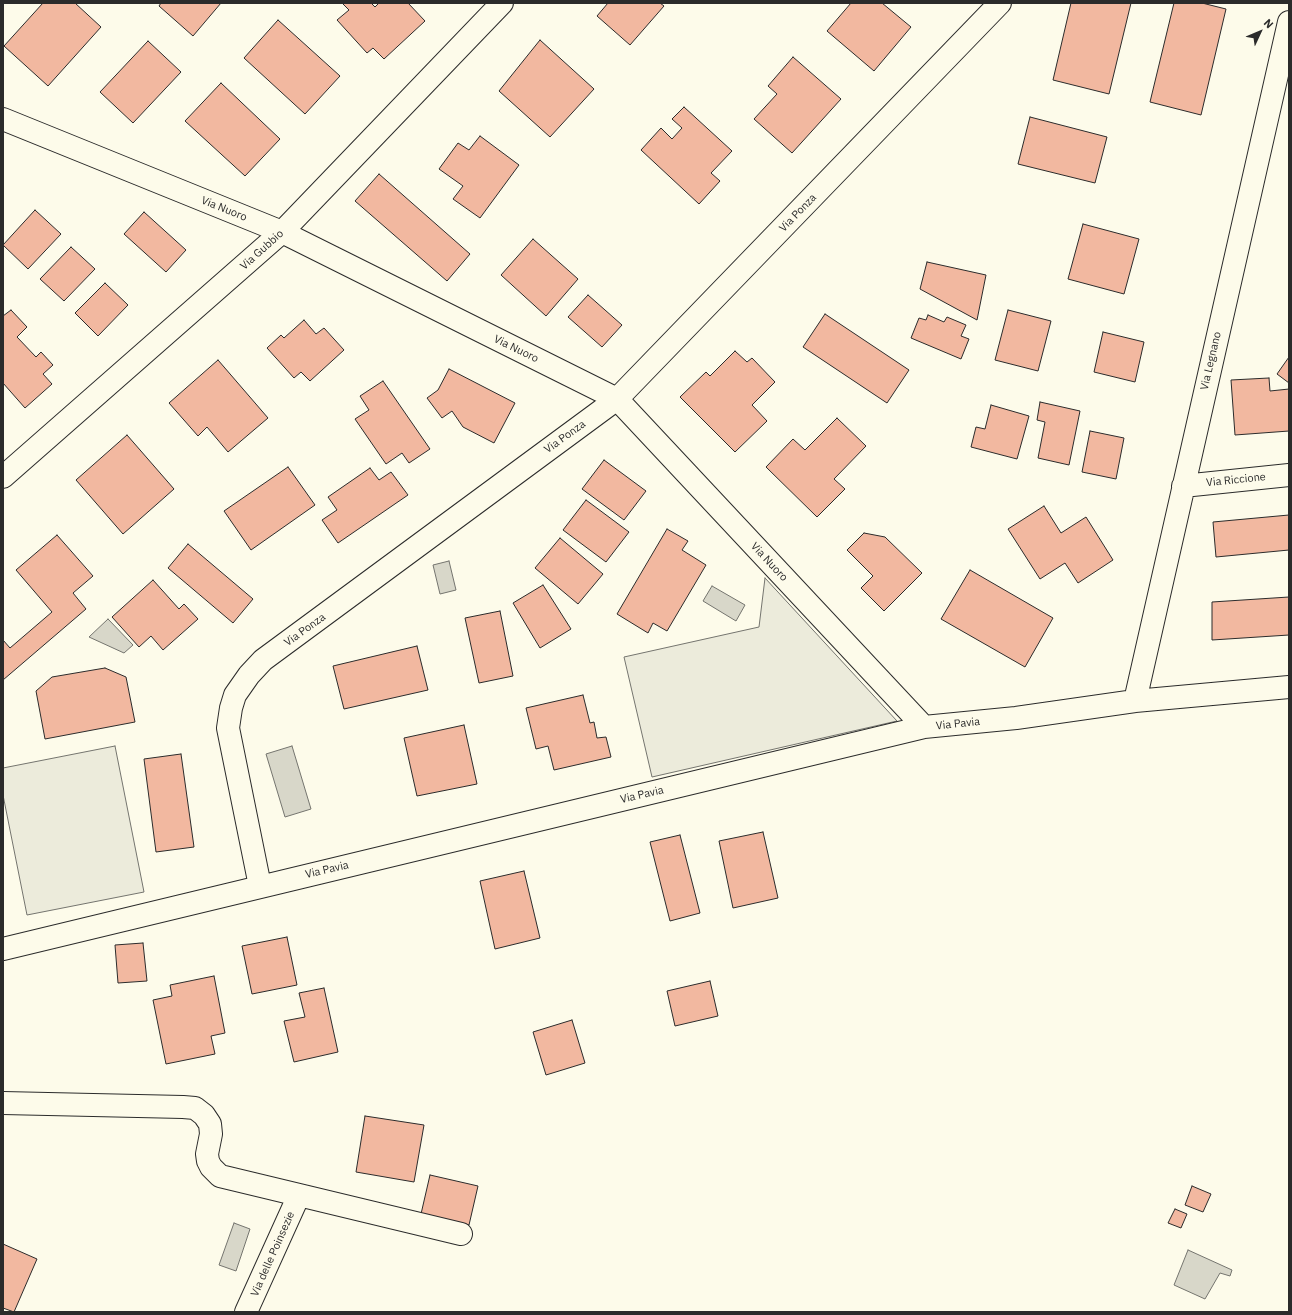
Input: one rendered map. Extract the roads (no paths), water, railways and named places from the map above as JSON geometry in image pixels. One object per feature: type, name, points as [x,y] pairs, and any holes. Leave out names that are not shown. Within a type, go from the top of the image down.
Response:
[{"type":"street","name":"Via Gubbio","points":[[3,477],[282,232],[502,3]]},
{"type":"street","name":"Via Ponza","points":[[260,886],[228,728],[231,708],[235,696],[256,667],[263,660],[617,399],[1000,3]]},
{"type":"street","name":"Via Legnano","points":[[1134,701],[1286,47],[1289,22]]},
{"type":"street","name":"Via Nuoro","points":[[3,119],[282,232],[617,399],[924,727]]},
{"type":"street","name":"Via Riccione","points":[[1183,486],[1289,475]]},
{"type":"street","name":"Via Pavia","points":[[3,949],[924,727],[1016,718],[1134,701],[1289,687]]},
{"type":"street","points":[[3,1103],[195,1108],[204,1115],[210,1124],[212,1134],[207,1154],[211,1167],[214,1172],[225,1178],[461,1234]]},
{"type":"street","name":"Via delle Poinsezie","points":[[246,1312],[299,1196]]}]
